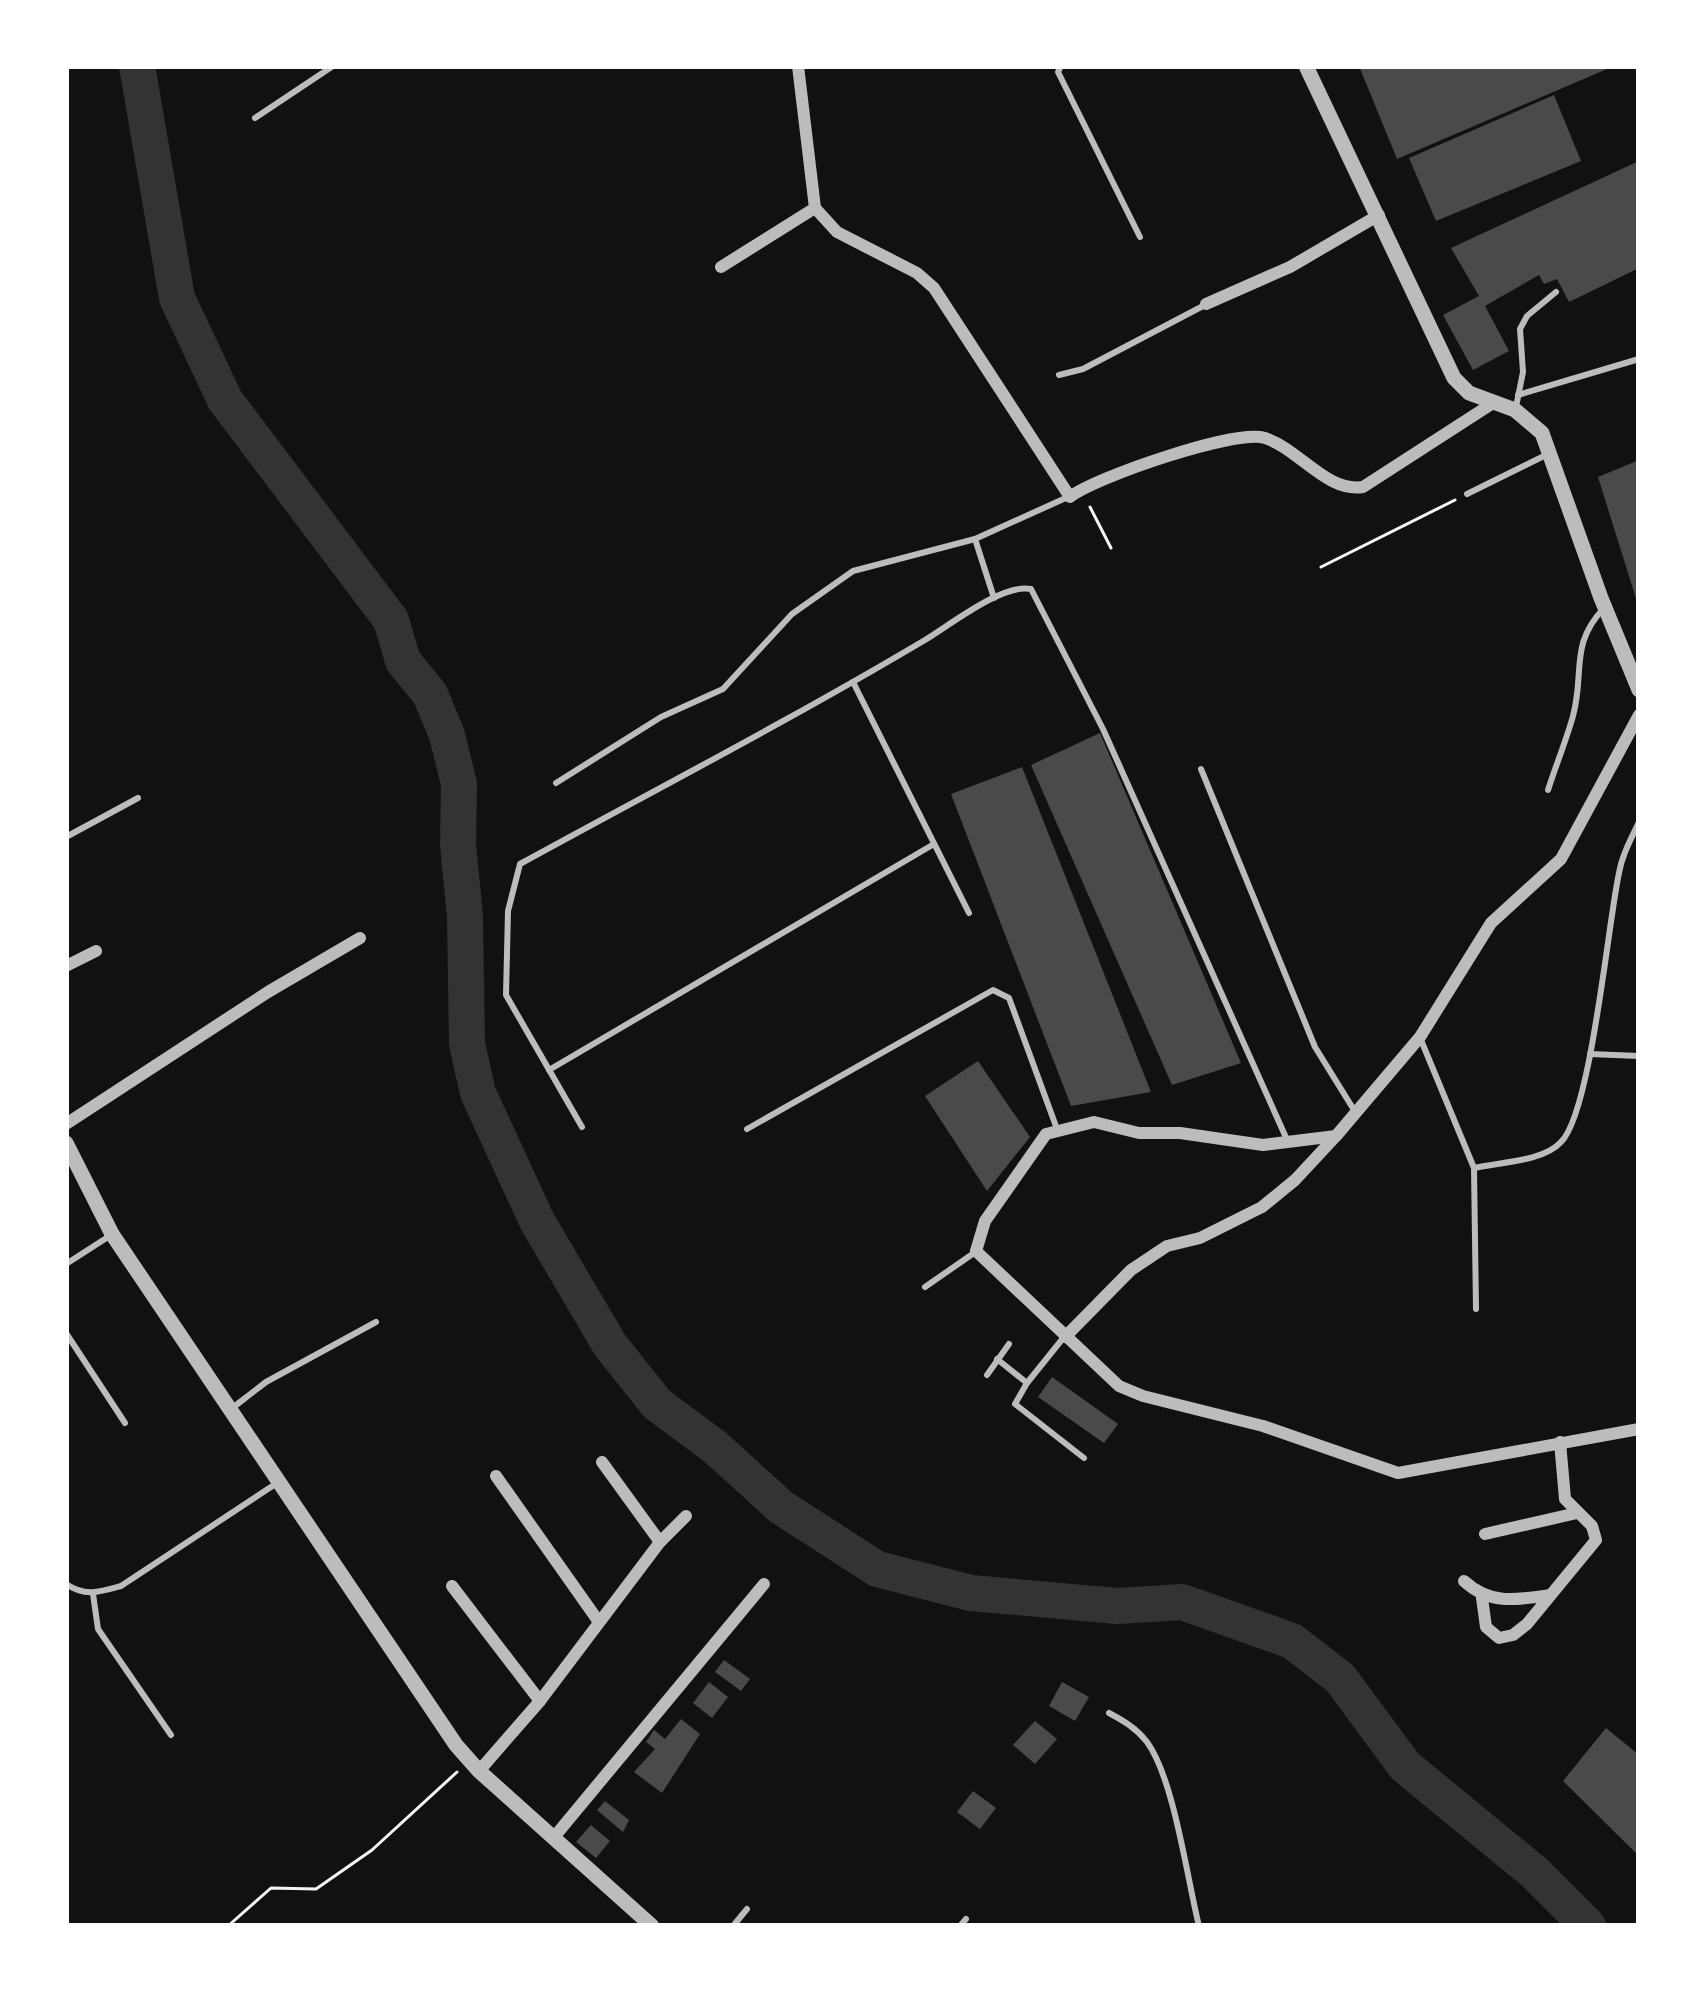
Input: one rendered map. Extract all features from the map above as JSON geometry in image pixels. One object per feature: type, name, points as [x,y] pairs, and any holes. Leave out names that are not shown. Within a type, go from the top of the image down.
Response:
[{"type":"street","points":[[798,66],[815,208],[837,232],[916,273],[934,288],[1075,493],[1240,436],[1265,438],[1341,487],[1355,488],[1493,403]]},
{"type":"street","points":[[1306,66],[1454,378],[1468,393],[1493,403],[1516,403],[1542,433],[1639,690]]},
{"type":"street","points":[[721,267],[815,208]]},
{"type":"street","points":[[1206,304],[1290,267],[1379,215]]},
{"type":"street","points":[[1065,1336],[1131,1270],[1167,1246],[1200,1238],[1262,1207],[1336,1136],[1420,1037],[1491,922],[1561,859],[1639,715]]},
{"type":"street","points":[[66,1124],[248,1004],[360,938]]},
{"type":"street","points":[[66,966],[96,951]]},
{"type":"street","points":[[1336,1136],[1263,1145],[1180,1133],[1158,1136],[1094,1122],[1057,1129],[1046,1134],[986,1222],[976,1251],[1119,1386],[1283,1432],[1398,1473],[1639,1429]]},
{"type":"street","points":[[66,1143],[112,1234],[277,1483],[474,1766],[652,1926]]},
{"type":"street","points":[[1464,1581],[1482,1598],[1486,1627],[1498,1638],[1513,1635],[1597,1540],[1592,1526],[1565,1499],[1560,1442]]},
{"type":"street","points":[[602,1462],[660,1542]]},
{"type":"street","points":[[496,1475],[599,1622]]},
{"type":"street","points":[[1486,1534],[1577,1513]]},
{"type":"street","points":[[474,1766],[540,1701],[660,1542],[686,1516]]},
{"type":"street","points":[[554,1836],[764,1584]]},
{"type":"street","points":[[452,1586],[540,1701]]},
{"type":"street","points":[[1482,1598],[1551,1595]]},
{"type":"lane","points":[[255,118],[333,66]]},
{"type":"lane","points":[[1061,66],[1058,72],[1140,237]]},
{"type":"lane","points":[[1516,403],[1523,372],[1520,329],[1527,316],[1556,292]]},
{"type":"lane","points":[[1059,375],[1083,369],[1206,304]]},
{"type":"lane","points":[[1516,403],[1639,358]]},
{"type":"lane","points":[[1467,494],[1551,452]]},
{"type":"lane","points":[[556,783],[661,717],[723,688],[792,614],[854,571],[975,539],[1075,493]]},
{"type":"lane","points":[[975,539],[994,598]]},
{"type":"lane","points":[[582,1127],[506,995],[508,910],[520,864],[1017,588],[1031,590],[1103,729],[1289,1144]]},
{"type":"lane","points":[[1547,790],[1574,713],[1579,645],[1588,625],[1605,607]]},
{"type":"lane","points":[[853,682],[969,913]]},
{"type":"lane","points":[[1201,770],[1315,1047],[1356,1113]]},
{"type":"lane","points":[[66,837],[138,798]]},
{"type":"lane","points":[[1474,1168],[1542,1154],[1562,1142],[1572,1122],[1590,1054],[1618,874],[1639,822]]},
{"type":"lane","points":[[549,1070],[934,844]]},
{"type":"lane","points":[[747,1129],[993,990],[1009,998],[1057,1129]]},
{"type":"lane","points":[[1420,1037],[1474,1168],[1476,1309]]},
{"type":"lane","points":[[1590,1054],[1639,1056]]},
{"type":"lane","points":[[66,1264],[112,1234]]},
{"type":"lane","points":[[925,1287],[976,1251]]},
{"type":"lane","points":[[231,1409],[266,1382],[376,1322]]},
{"type":"lane","points":[[66,1333],[124,1423]]},
{"type":"lane","points":[[1065,1336],[1015,1404],[1084,1458]]},
{"type":"lane","points":[[987,1375],[1009,1344]]},
{"type":"lane","points":[[997,1359],[1027,1383]]},
{"type":"lane","points":[[66,1584],[77,1592],[93,1594],[121,1586],[277,1483]]},
{"type":"lane","points":[[93,1594],[98,1629],[171,1736]]},
{"type":"lane","points":[[1109,1713],[1139,1734],[1162,1773],[1199,1926]]},
{"type":"lane","points":[[733,1926],[747,1909]]},
{"type":"path","points":[[1075,493],[1111,548]]},
{"type":"path","points":[[1322,567],[1467,494]]},
{"type":"path","points":[[227,1926],[271,1888],[316,1889],[372,1850],[474,1766]]},
{"type":"building","points":[[1359,66],[1614,66],[1397,159]]},
{"type":"building","points":[[1554,95],[1581,161],[1436,221],[1409,158]]},
{"type":"building","points":[[1639,161],[1639,268],[1569,302],[1557,279],[1544,284],[1539,275],[1485,306],[1509,351],[1473,370],[1443,315],[1479,296],[1451,248]]},
{"type":"building","points":[[1639,460],[1639,605],[1638,605],[1598,477]]},
{"type":"building","points":[[1100,733],[1241,1063],[1172,1085],[1031,765]]},
{"type":"building","points":[[1022,767],[1151,1092],[1071,1106],[951,794]]},
{"type":"building","points":[[978,1061],[1030,1137],[987,1191],[925,1096]]},
{"type":"building","points":[[1052,1377],[1118,1424],[1104,1443],[1038,1397]]},
{"type":"building","points":[[724,1660],[750,1679],[741,1691],[715,1672]]},
{"type":"building","points":[[709,1682],[728,1697],[712,1718],[693,1703]]},
{"type":"building","points":[[1062,1682],[1089,1697],[1075,1721],[1049,1706]]},
{"type":"building","points":[[681,1719],[700,1734],[662,1793],[634,1772],[655,1749],[646,1742],[654,1730],[665,1739]]},
{"type":"building","points":[[1035,1721],[1057,1739],[1035,1764],[1013,1745]]},
{"type":"building","points":[[1606,1728],[1639,1755],[1639,1856],[1563,1781]]},
{"type":"building","points":[[973,1791],[996,1808],[980,1829],[957,1812]]},
{"type":"building","points":[[605,1801],[629,1820],[623,1832],[597,1810]]},
{"type":"building","points":[[591,1825],[610,1841],[596,1858],[576,1842]]},
{"type":"waterway","points":[[137,66],[177,298],[225,400],[391,620],[403,661],[430,694],[447,735],[459,784],[467,1044],[478,1093],[537,1221],[610,1345],[657,1404],[715,1447],[781,1507],[877,1569],[971,1593],[1117,1606],[1182,1602],[1292,1641],[1340,1678],[1405,1766],[1534,1872],[1588,1926]]}]
